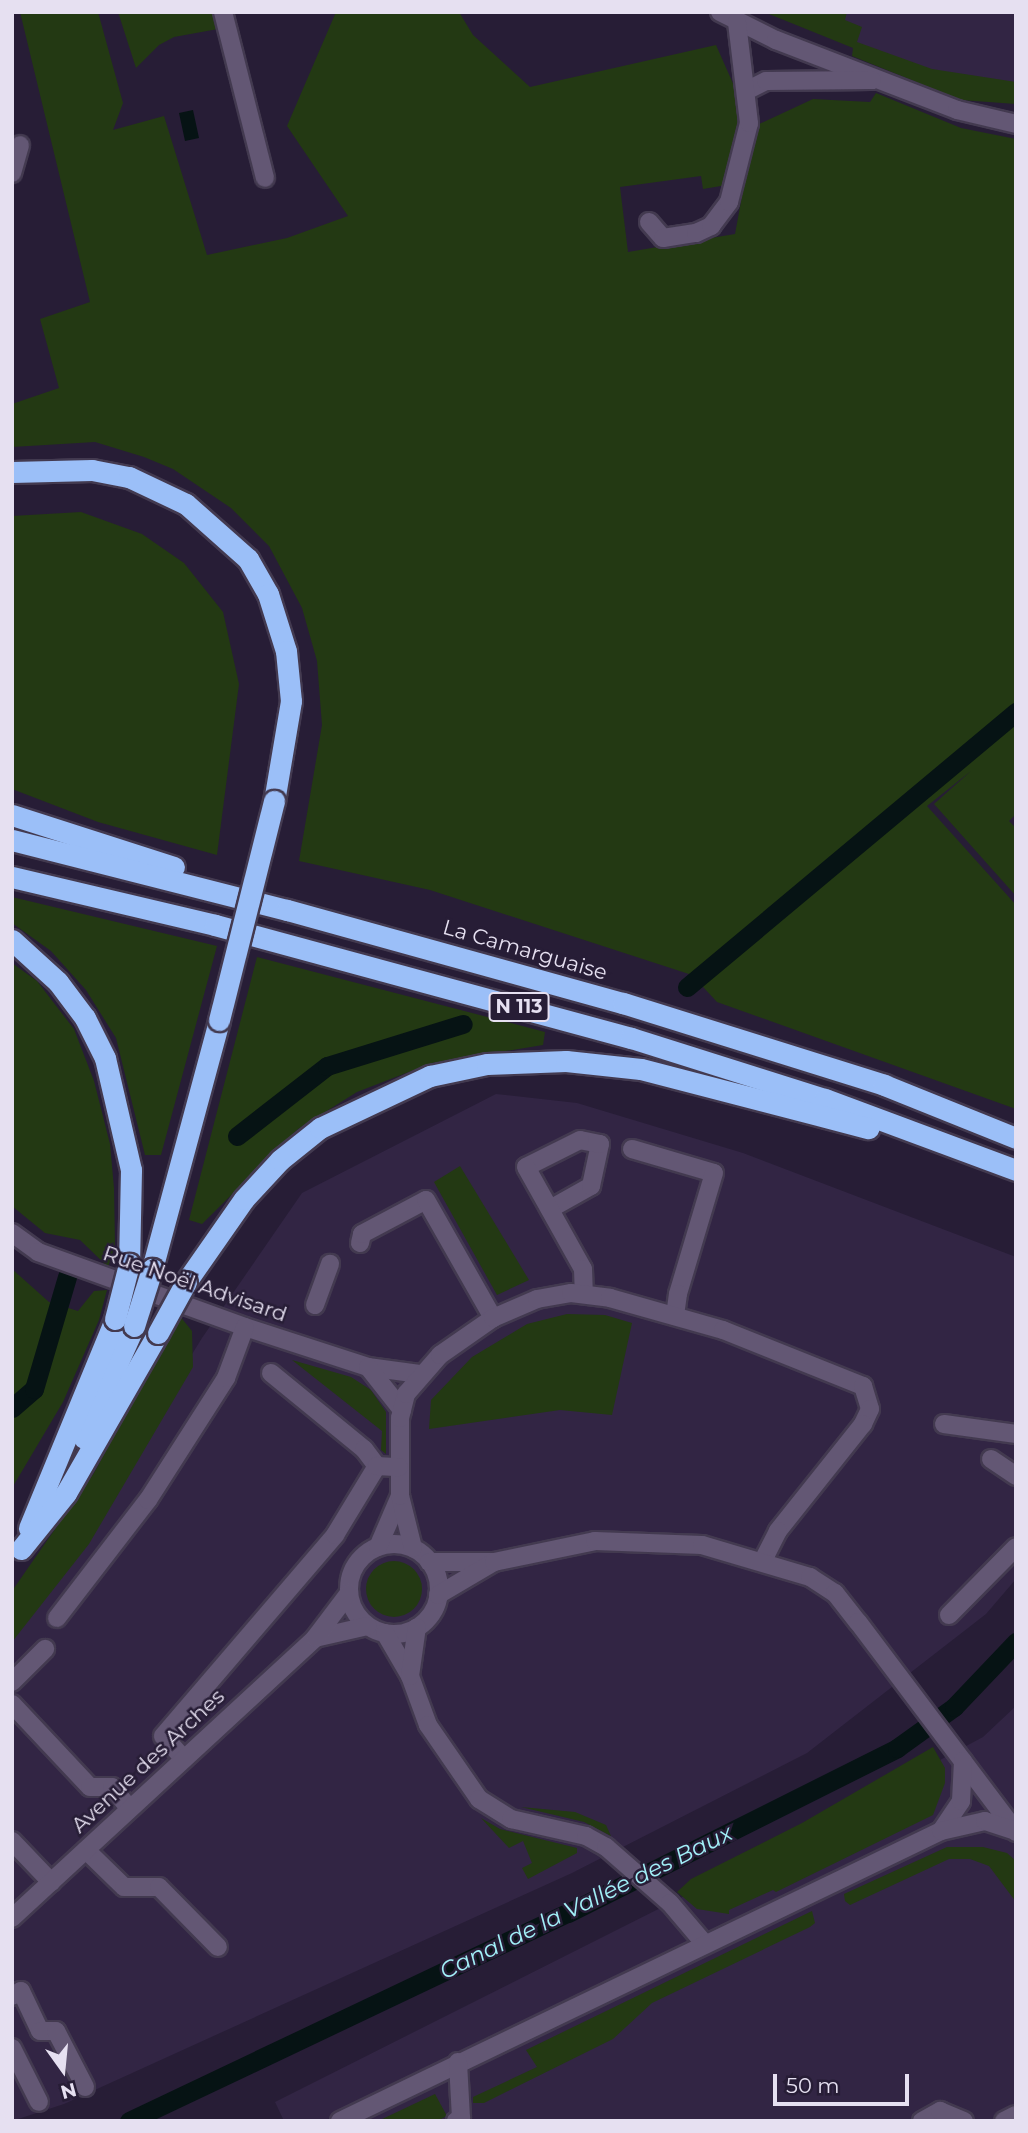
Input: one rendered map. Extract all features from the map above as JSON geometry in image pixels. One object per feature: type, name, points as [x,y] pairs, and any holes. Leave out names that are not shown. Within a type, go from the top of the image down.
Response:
[{"type":"highway","points":[[12,480],[50,469]]},
{"type":"highway","points":[[12,472],[50,469],[129,477],[159,488],[219,530],[248,559],[268,594],[286,651],[291,701],[274,801],[152,1269],[125,1322],[84,1437],[21,1549],[66,1493],[186,1282],[244,1199],[279,1160],[320,1128],[430,1076],[487,1064],[565,1061],[641,1069],[735,1090],[1016,1170]]},
{"type":"highway","points":[[12,815],[202,876],[287,910]]},
{"type":"highway","name":"La Camarguaise","points":[[12,840],[287,910],[622,1003],[884,1085],[1016,1138]]},
{"type":"highway","name":"N 113","points":[[12,877],[215,925],[631,1038],[825,1099],[1016,1170]]},
{"type":"highway","points":[[12,940],[58,982],[85,1018],[105,1058],[131,1170],[125,1322]]},
{"type":"street","points":[[223,12],[265,178]]},
{"type":"street","points":[[720,12],[737,22],[957,110],[1016,124]]},
{"type":"street","points":[[649,222],[663,238],[711,226],[729,202],[743,158],[749,123],[748,90],[737,22]]},
{"type":"street","points":[[748,90],[766,81],[881,80]]},
{"type":"street","points":[[12,173],[20,145]]},
{"type":"street","points":[[632,1149],[714,1172],[678,1294],[676,1316]]},
{"type":"street","points":[[360,1243],[362,1234],[426,1200],[493,1318]]},
{"type":"street","points":[[550,1209],[583,1269],[584,1294]]},
{"type":"street","name":"Rue Noël Advisard","points":[[12,1233],[38,1252],[244,1327],[368,1367],[420,1374]]},
{"type":"street","points":[[315,1305],[330,1264]]},
{"type":"street","points":[[410,1676],[417,1627],[434,1607],[438,1595],[429,1562],[412,1548],[400,1496],[402,1410],[420,1374],[493,1318],[537,1299],[584,1294],[676,1316],[723,1330],[863,1385],[870,1409],[863,1424],[778,1531],[763,1560]]},
{"type":"street","points":[[57,1618],[148,1500],[226,1378],[244,1327]]},
{"type":"street","points":[[368,1367],[402,1410]]},
{"type":"street","points":[[271,1373],[364,1449],[377,1466],[399,1468]]},
{"type":"street","points":[[944,1424],[1016,1434]]},
{"type":"street","points":[[991,1459],[1016,1476]]},
{"type":"street","points":[[184,1759],[163,1736],[335,1535],[377,1466]]},
{"type":"street","points":[[400,1496],[378,1547],[356,1565],[349,1593],[358,1616],[368,1626],[385,1633],[417,1627]]},
{"type":"street","points":[[429,1562],[494,1562],[595,1541],[649,1540],[702,1545],[763,1560],[810,1577],[835,1593],[1015,1831]]},
{"type":"street","points":[[378,1547],[412,1548]]},
{"type":"street","points":[[949,1615],[1016,1547]]},
{"type":"street","points":[[438,1595],[494,1562]]},
{"type":"street","name":"Avenue des Arches","points":[[12,1918],[315,1638],[349,1593]]},
{"type":"street","name":"Avenue des Arches","points":[[315,1638],[368,1626]]},
{"type":"street","points":[[385,1633],[410,1676],[428,1725],[479,1799],[511,1819],[586,1836],[606,1847],[670,1903],[704,1943]]},
{"type":"street","points":[[12,1682],[45,1649]]},
{"type":"street","points":[[12,1704],[90,1787],[111,1787],[130,1809]]},
{"type":"street","points":[[941,1831],[961,1801],[960,1758]]},
{"type":"street","points":[[341,2121],[704,1943],[941,1831],[985,1821],[1015,1831]]},
{"type":"street","points":[[12,1841],[51,1882]]},
{"type":"street","points":[[86,1850],[124,1887],[159,1886],[218,1947]]},
{"type":"street","points":[[12,1996],[21,1991],[40,2031],[56,2031],[85,2087]]},
{"type":"street","points":[[12,2048],[39,2102]]},
{"type":"street","points":[[456,2121],[461,2118],[458,2062]]},
{"type":"street","points":[[922,2121],[940,2111],[964,2121]]},
{"type":"street","points":[[1004,2121],[1016,2115]]},
{"type":"shaded area","points":[[774,12],[1016,12],[1016,97],[969,92]]},
{"type":"shaded area","points":[[193,110],[199,138],[185,141],[179,113]]},
{"type":"shaded area","points":[[496,1094],[577,1103],[743,1153],[1016,1257],[1016,1579],[986,1614],[807,1753],[572,1873],[64,2104],[12,2121],[12,1617],[113,1482],[202,1338],[302,1193]]},
{"type":"shaded area","points":[[1016,1706],[1016,2121],[284,2121],[275,2102],[716,1880],[983,1737]]},
{"type":"green space","points":[[20,12],[98,12],[123,103],[113,130],[164,116],[207,255],[287,238],[348,216],[287,126],[336,12],[459,12],[473,35],[530,87],[716,45],[739,97],[746,129],[727,185],[703,189],[701,176],[620,187],[628,252],[735,234],[755,126],[813,99],[870,102],[876,93],[961,128],[1016,139],[1016,814],[1009,821],[1016,828],[1016,896],[934,804],[971,771],[927,806],[1016,905],[1016,1109],[717,1002],[692,975],[430,890],[299,861],[322,725],[317,661],[302,608],[269,546],[231,508],[173,469],[144,457],[95,442],[12,447],[12,404],[59,388],[40,319],[90,302]]},
{"type":"green space","points":[[118,12],[214,12],[218,29],[174,37],[159,45],[136,68]]},
{"type":"green space","points":[[764,12],[847,12],[845,20],[862,27],[857,42],[932,69],[1016,82],[1016,104],[961,100],[852,56],[853,48]]},
{"type":"green space","points":[[81,512],[142,534],[184,563],[223,612],[239,684],[217,855],[98,822],[12,789],[12,516]]},
{"type":"green space","points":[[12,897],[217,946],[161,1155],[145,1155],[116,1038],[86,990],[51,951],[12,923]]},
{"type":"green space","points":[[257,957],[545,1032],[543,1045],[432,1063],[357,1092],[298,1129],[202,1224],[189,1220]]},
{"type":"green space","points":[[12,963],[37,981],[74,1029],[94,1081],[110,1144],[114,1188],[115,1245],[108,1267],[80,1240],[45,1233],[12,1206]]},
{"type":"green space","points":[[460,1166],[529,1280],[497,1295],[434,1182]]},
{"type":"green space","points":[[12,1269],[49,1302],[78,1311],[94,1291],[107,1290],[99,1320],[63,1402],[12,1488]]},
{"type":"green space","points":[[567,1314],[605,1315],[632,1323],[612,1415],[560,1410],[429,1429],[431,1400],[472,1357],[527,1324]]},
{"type":"green space","points":[[179,1315],[192,1331],[193,1367],[89,1544],[12,1642],[12,1591],[94,1473]]},
{"type":"green space","points":[[292,1360],[351,1377],[371,1390],[386,1412],[386,1454],[381,1450],[382,1431]]},
{"type":"green space","points":[[389,1561],[399,1561],[414,1569],[420,1578],[420,1600],[414,1609],[399,1617],[389,1617],[371,1605],[366,1594],[366,1584],[378,1566]]},
{"type":"green space","points":[[933,1747],[945,1768],[945,1783],[933,1815],[776,1892],[773,1890],[729,1910],[729,1914],[697,1909],[677,1892],[691,1879],[802,1823]]},
{"type":"green space","points":[[521,1807],[575,1812],[606,1825],[611,1836],[584,1822]]},
{"type":"green space","points":[[481,1818],[500,1829],[577,1848],[577,1853],[528,1879],[522,1868],[532,1863],[523,1841],[509,1848]]},
{"type":"green space","points":[[947,1847],[983,1847],[1007,1853],[1016,1861],[1016,1902],[989,1866],[970,1859],[949,1859],[850,1905],[845,1901],[844,1894]]},
{"type":"green space","points":[[812,1911],[815,1923],[810,1927],[652,2003],[613,2039],[484,2103],[473,2103],[473,2097],[537,2067],[526,2050]]},
{"type":"green space","points":[[435,2094],[447,2116],[437,2121],[378,2121]]},
{"type":"waterway","points":[[687,987],[1016,712]]},
{"type":"waterway","points":[[237,1136],[327,1066],[463,1024]]},
{"type":"waterway","points":[[12,1408],[34,1389],[67,1277]]},
{"type":"waterway","name":"Canal de la Vallée des Baux","points":[[129,2121],[568,1913],[897,1748],[954,1707],[1016,1642]]}]
